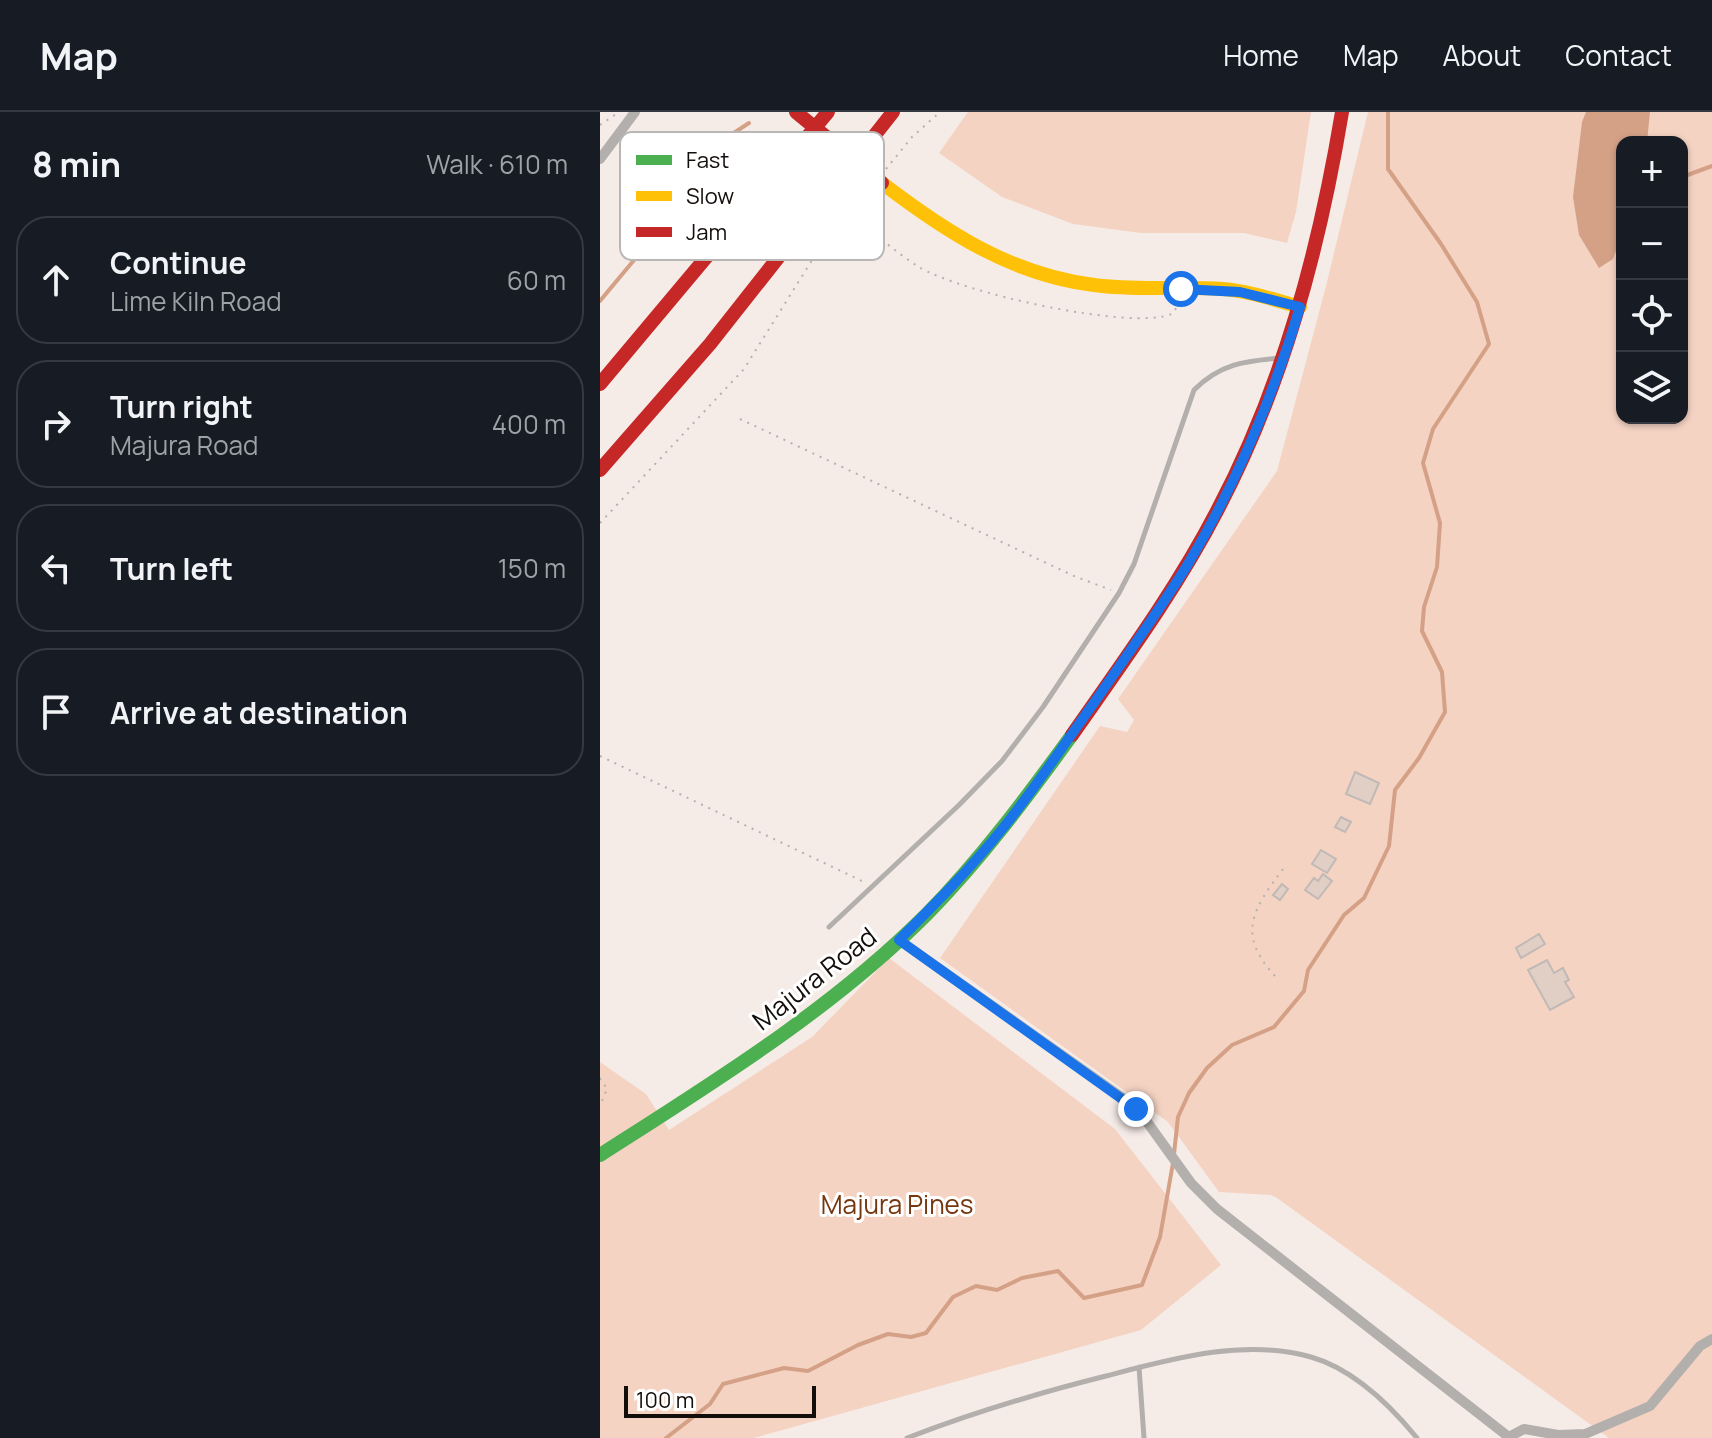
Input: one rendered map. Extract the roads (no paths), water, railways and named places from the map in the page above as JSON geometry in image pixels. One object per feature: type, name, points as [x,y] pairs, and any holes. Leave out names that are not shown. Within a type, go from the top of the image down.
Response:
[{"type":"main road","points":[[796,112],[821,132]]},
{"type":"main road","points":[[811,132],[828,112]]},
{"type":"main road","points":[[877,132],[893,112]]},
{"type":"main road","name":"Majura Road","points":[[600,1155],[795,1027],[899,940],[946,894],[1027,797],[1163,603],[1234,479],[1284,358],[1300,307],[1318,242],[1342,112]]},
{"type":"main road","points":[[884,181],[951,234],[1021,269],[1089,285],[1240,292],[1300,307]]},
{"type":"main road","points":[[600,384],[704,260]]},
{"type":"main road","points":[[600,470],[710,344],[776,260]]},
{"type":"street","points":[[620,132],[635,112]]},
{"type":"street","points":[[600,159],[620,132]]},
{"type":"street","points":[[899,940],[1130,1103],[1191,1183],[1217,1209],[1510,1437],[1524,1429],[1558,1435],[1585,1434],[1650,1406],[1700,1346],[1712,1339]]},
{"type":"lane","points":[[829,927],[1002,761],[1043,707],[1119,593],[1134,564],[1194,390],[1210,374],[1242,362],[1284,358]]},
{"type":"lane","points":[[907,1438],[1042,1392],[1139,1367],[1238,1350],[1288,1352],[1313,1358],[1349,1375],[1369,1389],[1417,1438]]},
{"type":"lane","points":[[1139,1367],[1144,1438]]},
{"type":"waterway","points":[[1174,1154],[1178,1117],[1189,1093],[1207,1068],[1232,1045],[1274,1027],[1304,991],[1308,970],[1344,915],[1364,898],[1389,846],[1395,790],[1419,758],[1445,712],[1442,672],[1422,631],[1424,607],[1437,567],[1440,523],[1423,463],[1433,429],[1489,344],[1477,302],[1388,169],[1388,112]]},
{"type":"waterway","points":[[735,132],[749,123]]},
{"type":"waterway","points":[[1688,175],[1712,166]]},
{"type":"waterway","points":[[600,301],[634,260]]},
{"type":"waterway","points":[[666,1438],[710,1404],[723,1384],[784,1368],[808,1371],[858,1345],[888,1334],[911,1337],[926,1333],[953,1297],[976,1286],[997,1290],[1022,1278],[1058,1271],[1084,1298],[1142,1285],[1160,1237],[1173,1163]]},
{"type":"park label","name":"Majura Pines","points":[[897,1204]]}]
